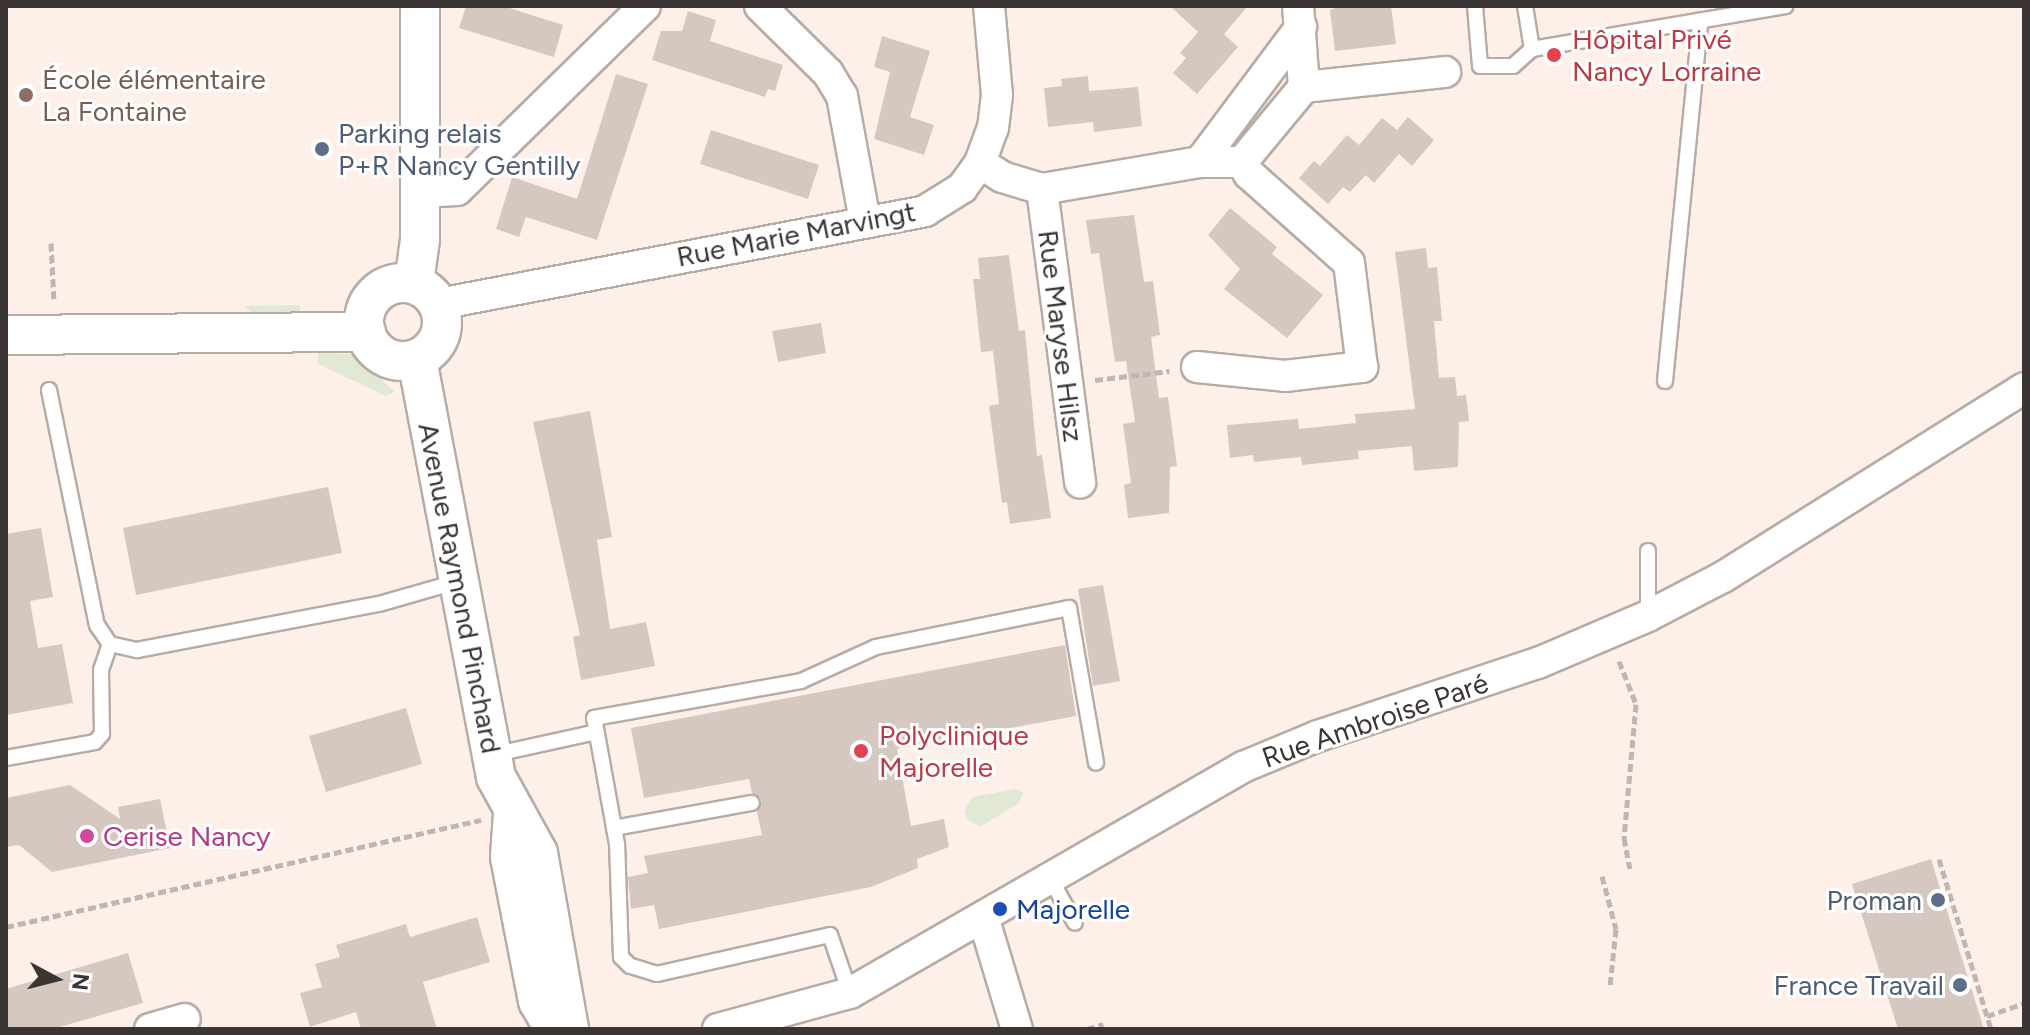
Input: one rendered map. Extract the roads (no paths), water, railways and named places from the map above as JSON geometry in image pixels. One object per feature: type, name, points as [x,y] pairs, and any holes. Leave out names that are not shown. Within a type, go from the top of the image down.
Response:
[{"type":"street","points":[[420,6],[419,192],[426,294],[442,330],[437,343],[417,359],[383,356],[366,332],[365,309],[376,292],[394,283],[426,294]]},
{"type":"street","points":[[419,192],[457,190],[645,6]]},
{"type":"street","points":[[760,6],[828,73],[842,96],[865,221]]},
{"type":"street","name":"Rue Marie Marvingt","points":[[426,294],[925,211],[962,188],[980,163],[993,128],[997,95],[989,6]]},
{"type":"street","points":[[1242,162],[1304,87],[1300,16]]},
{"type":"street","points":[[1200,162],[1300,16]]},
{"type":"street","points":[[1304,87],[1445,72]]},
{"type":"street","points":[[980,163],[1002,177],[1042,189],[1200,162],[1242,162]]},
{"type":"street","points":[[1197,367],[1285,376],[1362,367],[1349,263],[1249,174],[1242,162]]},
{"type":"street","name":"Rue Maryse Hilsz","points":[[1042,189],[1080,483]]},
{"type":"street","points":[[6,335],[366,332]]},
{"type":"street","name":"Avenue Raymond Pinchard","points":[[417,359],[492,755],[513,813],[538,853],[569,1029]]},
{"type":"street","name":"Rue Ambroise Paré","points":[[718,1029],[850,993],[984,920],[1174,802],[1243,767],[1609,634],[1648,616],[1736,569],[2024,388]]},
{"type":"street","name":"Avenue Raymond Pinchard","points":[[513,813],[510,857],[538,1001],[554,1029]]},
{"type":"street","points":[[984,920],[1017,1029]]},
{"type":"street","points":[[150,1029],[185,1019]]},
{"type":"lane","points":[[1475,6],[1480,66],[1513,66],[1532,49],[1785,6]]},
{"type":"lane","points":[[1525,6],[1532,49]]},
{"type":"lane","points":[[1665,381],[1700,21]]},
{"type":"lane","points":[[49,390],[97,625],[110,644],[137,650],[379,604],[459,581]]},
{"type":"lane","points":[[1648,551],[1648,616]]},
{"type":"lane","points":[[850,993],[830,935],[657,974],[630,966],[621,957],[614,828],[594,718],[801,681],[876,647],[1069,608],[1096,763]]},
{"type":"lane","points":[[6,758],[95,742],[102,734],[101,670],[110,644]]},
{"type":"lane","points":[[492,755],[597,732]]},
{"type":"lane","points":[[614,828],[752,803]]},
{"type":"lane","points":[[1050,878],[1075,923]]},
{"type":"place","name":"Hôpital Privé Nancy Lorraine","points":[[1554,55]]},
{"type":"place","name":"École élémentaire La Fontaine","points":[[26,95]]},
{"type":"place","name":"Parking relais P+R Nancy Gentilly","points":[[322,149]]},
{"type":"place","name":"Polyclinique Majorelle","points":[[861,751]]},
{"type":"place","name":"Cerise Nancy","points":[[87,836]]},
{"type":"place","name":"Proman","points":[[1938,900]]},
{"type":"place","name":"Majorelle","points":[[1000,909]]},
{"type":"place","name":"France Travail","points":[[1960,985]]}]
